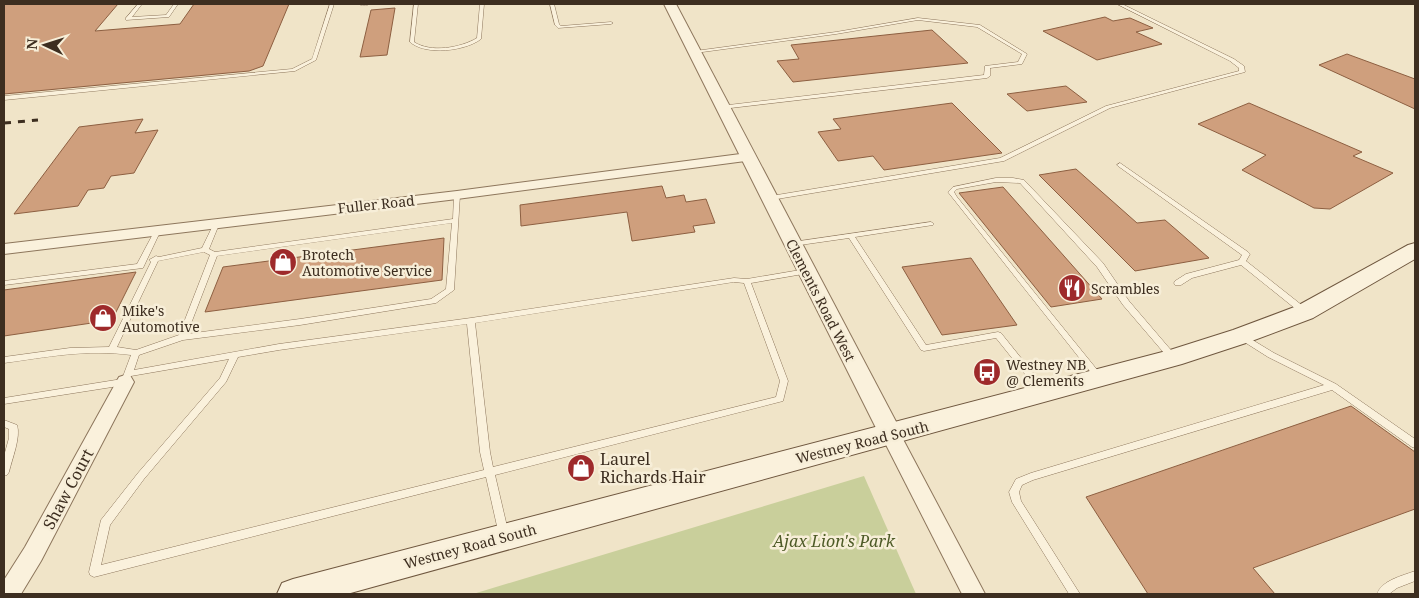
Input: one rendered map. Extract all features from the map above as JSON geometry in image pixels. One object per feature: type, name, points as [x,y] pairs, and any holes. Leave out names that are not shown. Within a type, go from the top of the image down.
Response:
[{"type":"main road","name":"Westney Road South","points":[[293,594],[1173,358],[1241,336],[1305,312],[1415,250]]},
{"type":"street","name":"Clements Road West","points":[[670,4],[974,594]]},
{"type":"street","name":"Fuller Road","points":[[4,249],[217,222],[457,195],[748,157]]},
{"type":"street","name":"Shaw Court","points":[[8,594],[33,554],[127,378]]},
{"type":"lane","points":[[140,4],[128,19],[167,16],[176,4]]},
{"type":"lane","points":[[4,98],[293,70],[314,60],[332,4]]},
{"type":"lane","points":[[362,4],[367,4]]},
{"type":"lane","points":[[416,4],[412,42],[415,46],[422,48],[468,45],[479,39],[482,4]]},
{"type":"lane","points":[[552,4],[557,25],[560,27],[611,23]]},
{"type":"lane","points":[[771,198],[1002,160],[1108,107],[1242,72],[1242,67],[1232,60],[1119,4]]},
{"type":"lane","points":[[695,52],[836,33],[918,19],[978,26],[1025,54],[1020,63],[987,67],[987,76],[722,107]]},
{"type":"lane","points":[[1120,165],[1246,254],[1242,262],[1189,276],[1178,283]]},
{"type":"lane","points":[[1100,378],[955,198],[951,192],[955,188],[998,180],[1022,181],[1100,265],[1126,303],[1173,358]]},
{"type":"lane","points":[[4,360],[92,348],[113,348],[136,352],[182,337],[300,322],[433,301],[450,290],[457,195]]},
{"type":"lane","points":[[4,283],[140,266],[156,258],[205,250],[214,254],[456,221]]},
{"type":"lane","points":[[205,250],[217,222]]},
{"type":"lane","points":[[793,244],[931,224]]},
{"type":"lane","points":[[140,266],[158,230]]},
{"type":"lane","points":[[851,236],[924,348],[998,335],[1044,393]]},
{"type":"lane","points":[[182,337],[214,254]]},
{"type":"lane","points":[[113,348],[156,258]]},
{"type":"lane","points":[[1242,262],[1305,312]]},
{"type":"lane","points":[[4,401],[235,355],[734,280],[747,281],[806,271]]},
{"type":"lane","points":[[235,355],[224,380],[141,476],[105,523],[94,572],[780,399],[784,381],[747,281]]},
{"type":"lane","points":[[471,321],[485,452],[505,536]]},
{"type":"lane","points":[[1241,336],[1271,355],[1333,386],[1415,444]]},
{"type":"lane","points":[[127,378],[136,352]]},
{"type":"lane","points":[[1075,594],[1017,502],[1014,492],[1019,482],[1120,449],[1333,386]]},
{"type":"lane","points":[[4,423],[14,427],[4,472]]},
{"type":"lane","points":[[1382,594],[1393,584],[1415,576]]},
{"type":"green space","name":"Ajax Lion's Park","points":[[864,476],[916,594],[473,594]]},
{"type":"building","points":[[4,4],[118,4],[95,31],[180,24],[194,4],[289,4],[263,66],[249,71],[4,94]]},
{"type":"building","points":[[395,8],[387,55],[360,57],[371,10]]},
{"type":"building","points":[[1105,17],[1113,21],[1130,18],[1153,28],[1136,32],[1162,44],[1097,60],[1043,31]]},
{"type":"building","points":[[932,30],[968,63],[793,82],[777,61],[799,59],[791,45]]},
{"type":"building","points":[[1347,54],[1415,79],[1415,109],[1319,65]]},
{"type":"building","points":[[1066,86],[1087,102],[1027,111],[1007,94]]},
{"type":"building","points":[[952,103],[1002,153],[884,170],[873,156],[838,161],[818,132],[841,129],[833,119]]},
{"type":"building","points":[[1249,103],[1362,152],[1353,156],[1393,173],[1330,209],[1314,208],[1242,170],[1266,155],[1198,124]]},
{"type":"building","points":[[143,119],[135,133],[158,130],[134,173],[111,176],[104,188],[88,190],[78,206],[14,214],[79,127]]},
{"type":"building","points":[[1076,169],[1137,223],[1165,220],[1209,258],[1135,271],[1039,175]]},
{"type":"building","points":[[662,186],[666,198],[684,195],[686,202],[706,199],[715,223],[693,226],[695,232],[632,241],[627,212],[521,226],[520,205]]},
{"type":"building","points":[[1003,187],[1102,299],[1051,307],[959,193]]},
{"type":"building","points":[[444,238],[442,280],[205,312],[223,267]]},
{"type":"building","points":[[971,258],[1017,325],[942,335],[902,267]]},
{"type":"building","points":[[136,272],[112,320],[4,336],[4,290]]},
{"type":"building","points":[[1351,406],[1415,452],[1415,509],[1253,568],[1275,594],[1148,594],[1086,497]]},
{"type":"railway","points":[[4,123],[38,120]]},
{"type":"place","name":"Brotech Automotive Service","points":[[283,262]]},
{"type":"place","name":"Scrambles","points":[[1072,288]]},
{"type":"place","name":"Mike's Automotive","points":[[103,318]]},
{"type":"place","name":"Westney NB @ Clements","points":[[987,372]]},
{"type":"place","name":"Laurel Richards Hair","points":[[581,468]]}]
